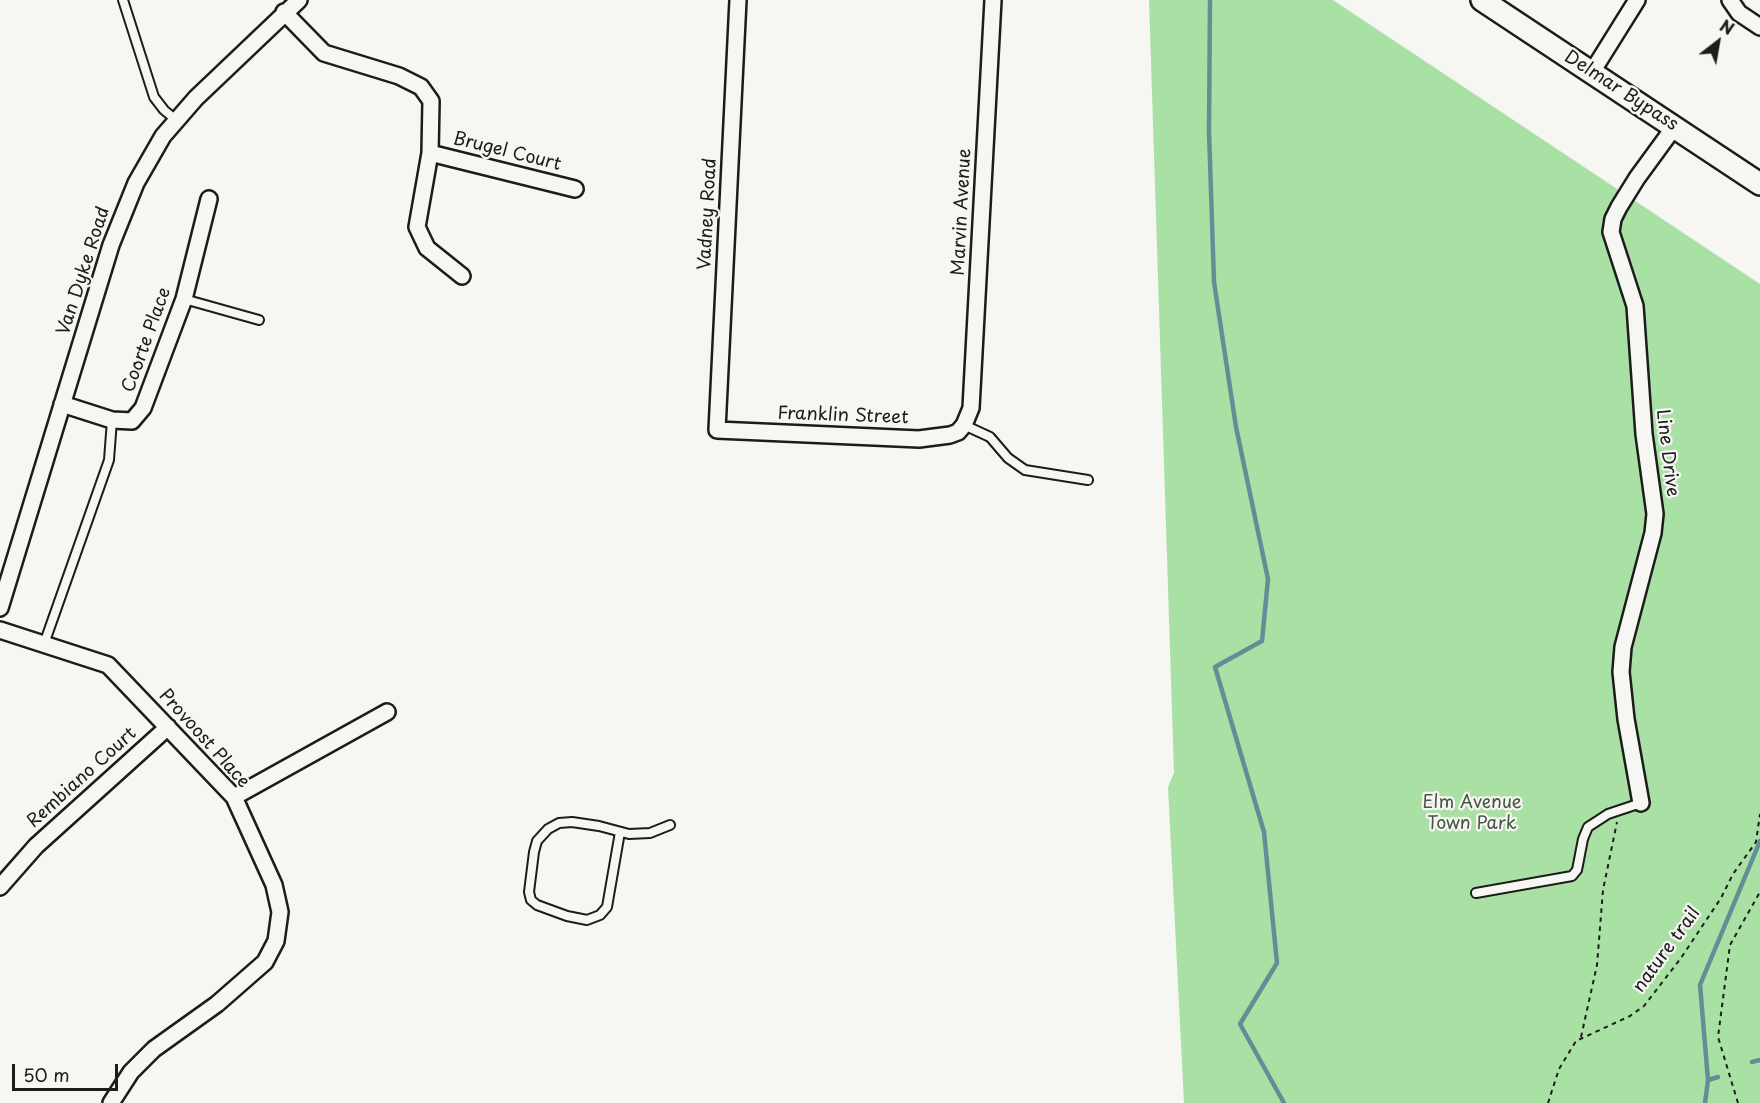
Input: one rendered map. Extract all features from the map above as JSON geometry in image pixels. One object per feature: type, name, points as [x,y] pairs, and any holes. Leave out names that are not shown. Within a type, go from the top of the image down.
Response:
[{"type":"street","name":"Van Dyke Road","points":[[0,608],[124,210],[145,166],[163,136],[222,70],[299,0]]},
{"type":"street","name":"Vadney Road","points":[[717,430],[738,0]]},
{"type":"street","name":"Marvin Avenue","points":[[964,425],[971,408],[993,0]]},
{"type":"street","name":"Delmar Bypass","points":[[1482,0],[1760,184]]},
{"type":"street","points":[[1592,72],[1637,0]]},
{"type":"street","points":[[1730,0],[1739,13],[1760,27]]},
{"type":"street","points":[[284,12],[324,53],[399,76],[421,87],[430,101],[430,153],[417,227],[427,248],[462,276]]},
{"type":"street","name":"Line Drive","points":[[1641,803],[1626,719],[1621,672],[1623,647],[1653,533],[1655,514],[1644,434],[1633,292],[1611,232],[1613,219],[1631,188],[1675,126]]},
{"type":"street","name":"Brugel Court","points":[[430,153],[575,189]]},
{"type":"street","name":"Coorte Place","points":[[112,420],[132,420],[143,408],[184,299],[209,199]]},
{"type":"street","points":[[62,404],[112,420]]},
{"type":"street","name":"Franklin Street","points":[[717,430],[919,439],[950,435],[964,425]]},
{"type":"street","name":"Provoost Place","points":[[0,630],[108,665],[234,797],[274,885],[280,912],[276,941],[265,962],[243,983],[154,1049],[131,1072],[111,1103]]},
{"type":"street","points":[[234,797],[387,712]]},
{"type":"street","name":"Rembiano Court","points":[[0,887],[36,846],[168,727]]},
{"type":"lane","points":[[123,0],[154,97],[164,110],[177,120]]},
{"type":"lane","points":[[184,299],[259,320]]},
{"type":"lane","points":[[44,644],[109,460],[112,420]]},
{"type":"lane","points":[[964,425],[990,437],[1008,458],[1025,470],[1088,480]]},
{"type":"lane","points":[[1476,893],[1572,876],[1577,870],[1583,839],[1588,827],[1596,820],[1641,803]]},
{"type":"lane","points":[[620,832],[607,907],[600,915],[587,920],[567,916],[537,905],[531,900],[529,892],[537,842],[548,829],[559,823],[572,822],[620,832],[629,834],[650,833],[670,825]]},
{"type":"path","points":[[1548,1103],[1559,1069],[1581,1037],[1597,965],[1603,890],[1619,810]]},
{"type":"path","name":"nature trail","points":[[1581,1037],[1630,1016],[1644,1006],[1681,958],[1721,898],[1733,874],[1756,842],[1760,814]]},
{"type":"path","points":[[1738,1103],[1718,1037],[1730,945],[1760,892]]},
{"type":"green space","name":"Elm Avenue Town Park","points":[[1149,0],[1333,0],[1760,284],[1760,1103],[1184,1103],[1168,787],[1174,773]]},
{"type":"waterway","points":[[1210,0],[1209,131],[1214,282],[1236,427],[1268,579],[1262,641],[1215,667],[1264,832],[1277,963],[1240,1024],[1284,1103]]},
{"type":"waterway","points":[[1705,1103],[1708,1080],[1700,985],[1760,841]]},
{"type":"waterway","points":[[1752,1062],[1760,1060]]},
{"type":"waterway","points":[[1708,1080],[1718,1077]]}]
